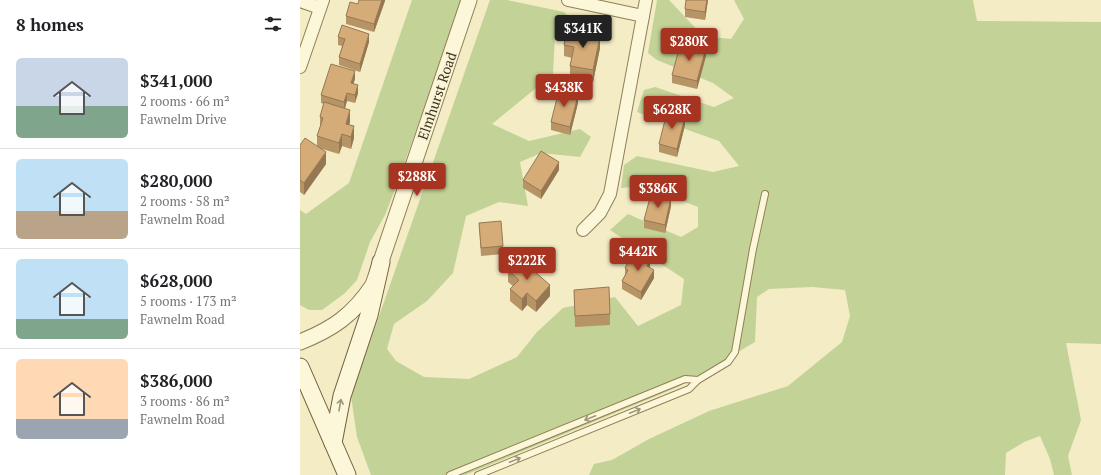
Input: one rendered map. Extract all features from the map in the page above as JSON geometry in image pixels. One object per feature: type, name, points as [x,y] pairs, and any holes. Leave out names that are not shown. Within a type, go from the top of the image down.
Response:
[{"type":"main road","points":[[334,444],[342,396],[369,315],[381,262]]},
{"type":"main road","points":[[300,367],[347,475]]},
{"type":"street","name":"Elmhurst Road","points":[[300,342],[329,328],[345,318],[361,303],[372,285],[469,0]]},
{"type":"street","points":[[568,0],[643,16]]},
{"type":"street","points":[[584,230],[600,213],[610,194],[646,0]]},
{"type":"street","points":[[300,1],[322,4],[300,67]]},
{"type":"lane","points":[[478,475],[689,389],[698,380],[728,362],[735,352],[753,249],[765,194]]},
{"type":"lane","points":[[450,475],[685,379],[698,380]]},
{"type":"green space","points":[[412,0],[462,0],[396,187],[385,215],[370,242],[357,280],[345,293],[322,310],[309,310],[300,305],[300,210],[306,214],[349,183]]},
{"type":"green space","points":[[490,0],[507,0],[564,12],[581,29],[555,35],[553,74],[492,124],[529,141],[580,129],[591,137],[580,157],[541,153],[520,162],[528,206],[499,202],[466,216],[453,273],[427,301],[394,324],[387,349],[396,361],[424,377],[469,379],[517,357],[537,332],[563,308],[615,297],[638,326],[681,305],[684,279],[610,230],[628,214],[681,237],[698,227],[698,207],[644,186],[621,188],[624,165],[637,156],[713,172],[739,166],[719,141],[637,112],[644,90],[655,87],[714,107],[734,98],[713,83],[657,60],[648,53],[657,0],[669,0],[703,36],[731,39],[744,19],[734,0],[973,0],[977,21],[1101,22],[1101,344],[1066,343],[1081,420],[1068,456],[1072,475],[1054,475],[1050,459],[1040,436],[1024,442],[1006,453],[1005,475],[589,475],[594,464],[612,460],[649,439],[709,411],[788,386],[842,342],[850,316],[845,290],[812,287],[769,289],[757,297],[755,342],[678,387],[465,475],[371,475],[357,437],[351,396]]},
{"type":"building","points":[[359,0],[382,0],[374,24],[346,16],[350,2],[358,4]]},
{"type":"building","points":[[686,0],[707,0],[705,12],[685,9]]},
{"type":"building","points":[[342,25],[369,34],[360,64],[339,57],[345,39],[338,37]]},
{"type":"building","points":[[567,30],[600,37],[593,70],[570,66],[574,47],[564,45]]},
{"type":"building","points":[[681,42],[706,48],[697,81],[672,75]]},
{"type":"building","points":[[331,64],[355,71],[351,83],[358,85],[355,95],[347,93],[344,102],[321,95]]},
{"type":"building","points":[[559,90],[578,95],[570,127],[551,122]]},
{"type":"building","points":[[324,102],[350,110],[346,124],[354,126],[351,137],[342,134],[339,143],[317,136],[323,118],[320,117]]},
{"type":"building","points":[[667,112],[685,117],[677,149],[659,144]]},
{"type":"building","points":[[305,138],[326,152],[304,183],[300,180],[300,145]]},
{"type":"building","points":[[541,151],[559,162],[541,191],[523,180]]},
{"type":"building","points":[[651,194],[671,198],[665,225],[644,220]]},
{"type":"building","points":[[501,221],[503,246],[481,248],[479,223]]},
{"type":"building","points":[[644,251],[650,254],[646,260],[650,262],[647,266],[654,270],[641,292],[622,281],[628,270],[625,268],[632,255],[639,259]]},
{"type":"building","points":[[519,258],[550,285],[536,301],[527,293],[522,299],[510,289],[519,280],[508,270]]},
{"type":"building","points":[[609,287],[610,314],[575,316],[574,290]]}]
